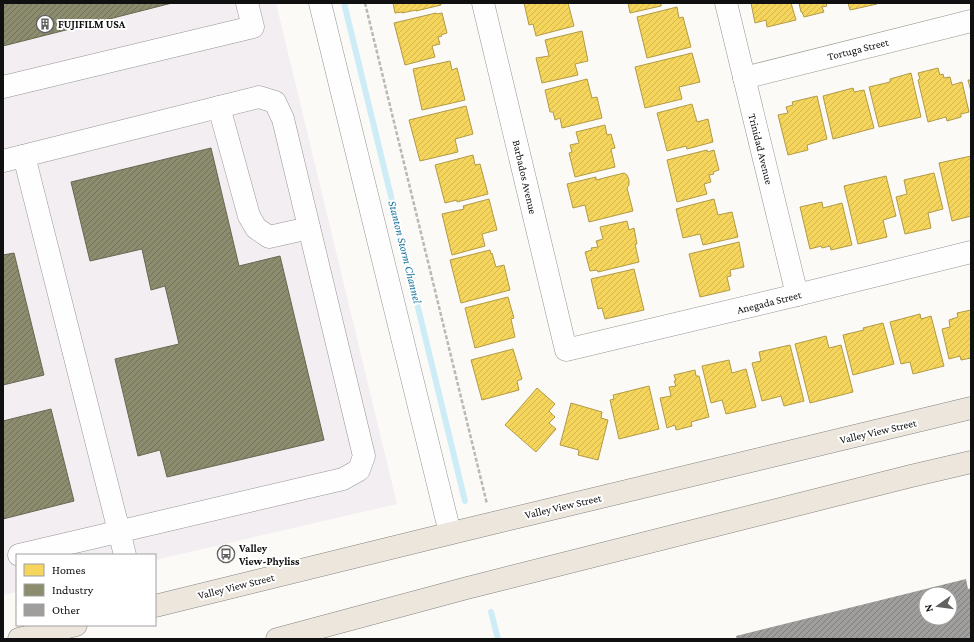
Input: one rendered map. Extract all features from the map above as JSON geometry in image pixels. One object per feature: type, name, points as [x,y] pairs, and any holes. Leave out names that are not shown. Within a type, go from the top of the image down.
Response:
[{"type":"main road","name":"Valley View Street","points":[[156,606],[450,533],[971,408]]},
{"type":"main road","points":[[277,639],[468,588],[971,462]]},
{"type":"main road","points":[[19,639],[72,626]]},
{"type":"street","points":[[3,87],[253,27],[247,3]]},
{"type":"street","points":[[320,3],[450,533]]},
{"type":"street","name":"Barbados Avenue","points":[[483,3],[566,350]]},
{"type":"street","name":"Trinidad Avenue","points":[[726,3],[797,295]]},
{"type":"street","name":"Tortuga Street","points":[[744,78],[971,21]]},
{"type":"street","points":[[3,161],[259,97],[275,102],[283,119],[364,456],[359,470],[343,479],[22,554]]},
{"type":"street","points":[[219,107],[249,216],[256,228],[269,237],[309,228]]},
{"type":"street","points":[[24,156],[125,554]]},
{"type":"street","name":"Anegada Street","points":[[566,350],[971,252]]},
{"type":"street","points":[[3,559],[16,556]]},
{"type":"path","points":[[365,3],[492,523]]},
{"type":"shaded area","points":[[3,3],[276,3],[397,504],[156,560],[156,554],[16,554],[16,592],[3,595]]},
{"type":"building: Homes","points":[[393,3],[441,3],[441,5],[416,11],[395,13]]},
{"type":"building: Homes","points":[[524,3],[568,3],[574,26],[536,36],[533,24],[529,25]]},
{"type":"building: Homes","points":[[628,3],[661,3],[661,6],[630,13]]},
{"type":"building: Homes","points":[[751,3],[791,3],[796,20],[767,27],[766,20],[755,23]]},
{"type":"building: Homes","points":[[799,3],[826,3],[827,6],[822,7],[824,12],[804,17]]},
{"type":"building: Homes","points":[[848,3],[876,3],[877,4],[850,10]]},
{"type":"building: Homes","points":[[677,7],[679,18],[683,17],[691,47],[647,58],[637,17]]},
{"type":"building: Homes","points":[[436,13],[442,13],[447,33],[438,37],[440,44],[432,46],[435,57],[405,65],[394,23]]},
{"type":"building: Homes","points":[[582,31],[588,61],[575,64],[578,75],[542,83],[536,58],[549,56],[545,40]]},
{"type":"building: Homes","points":[[692,53],[700,82],[679,87],[682,99],[645,108],[635,67]]},
{"type":"building: Homes","points":[[450,61],[452,70],[457,68],[465,100],[422,110],[413,69]]},
{"type":"building: Homes","points":[[938,68],[940,75],[943,74],[944,78],[950,77],[952,85],[962,82],[969,112],[961,114],[961,117],[947,121],[946,117],[928,122],[918,80],[920,79],[918,73]]},
{"type":"building: Homes","points":[[911,73],[921,117],[879,127],[869,87],[890,82],[890,79]]},
{"type":"building: Homes","points":[[587,79],[592,98],[597,97],[602,118],[562,128],[560,118],[555,120],[553,112],[550,112],[545,90]]},
{"type":"building: Homes","points":[[968,80],[971,80],[971,92]]},
{"type":"building: Homes","points":[[853,88],[854,92],[864,90],[874,128],[833,139],[823,96]]},
{"type":"building: Homes","points":[[817,96],[827,139],[807,145],[808,150],[788,155],[778,115],[788,113],[786,107],[793,105],[792,102]]},
{"type":"building: Homes","points":[[692,104],[697,122],[708,119],[713,142],[687,149],[686,146],[667,151],[657,113]]},
{"type":"building: Homes","points":[[466,106],[473,134],[455,139],[458,152],[420,161],[409,120]]},
{"type":"building: Homes","points":[[605,125],[607,135],[611,134],[615,148],[611,149],[615,167],[575,177],[569,153],[572,152],[570,145],[579,143],[576,132]]},
{"type":"building: Homes","points":[[707,150],[708,152],[714,150],[719,170],[713,172],[714,174],[709,175],[711,182],[704,184],[707,194],[677,202],[667,160]]},
{"type":"building: Homes","points":[[473,155],[475,165],[480,164],[488,194],[457,202],[457,200],[445,203],[435,165]]},
{"type":"building: Homes","points":[[971,156],[971,216],[952,221],[939,163]]},
{"type":"building: Homes","points":[[624,173],[627,175],[629,180],[629,185],[627,188],[633,211],[589,222],[585,205],[573,208],[567,184],[596,177],[596,180]]},
{"type":"building: Homes","points":[[934,173],[943,209],[928,213],[931,228],[905,234],[896,197],[907,194],[904,180]]},
{"type":"building: Homes","points":[[886,176],[896,216],[883,220],[887,237],[858,244],[844,186]]},
{"type":"building: Homes","points":[[489,199],[497,230],[482,234],[485,246],[452,255],[442,214],[464,209],[463,206]]},
{"type":"building: Homes","points":[[714,199],[718,215],[732,212],[738,237],[703,245],[700,234],[683,238],[676,209]]},
{"type":"building: Homes","points":[[822,202],[823,208],[842,203],[852,245],[831,250],[830,246],[822,248],[821,246],[810,249],[800,207]]},
{"type":"building: Homes","points":[[627,221],[629,230],[634,228],[637,244],[635,244],[639,262],[598,272],[597,270],[590,271],[585,252],[592,250],[591,248],[598,247],[596,241],[603,239],[600,227]]},
{"type":"building: Homes","points":[[739,242],[744,267],[730,270],[731,276],[727,277],[730,290],[700,297],[689,254]]},
{"type":"building: Homes","points":[[490,250],[496,267],[504,265],[510,290],[461,303],[450,260]]},
{"type":"building: Homes","points":[[634,269],[644,310],[605,319],[602,308],[598,309],[591,279]]},
{"type":"building: Homes","points":[[508,297],[514,318],[511,319],[515,337],[475,348],[465,308]]},
{"type":"building: Homes","points":[[971,310],[971,358],[961,360],[960,356],[949,359],[942,329],[950,327],[949,320],[958,317],[957,313]]},
{"type":"building: Homes","points":[[920,314],[921,319],[931,316],[944,366],[913,374],[910,362],[901,364],[890,322]]},
{"type":"building: Homes","points":[[883,323],[894,364],[853,375],[843,335],[864,330],[863,328]]},
{"type":"building: Homes","points":[[826,336],[829,348],[841,345],[853,392],[810,403],[795,344]]},
{"type":"building: Homes","points":[[790,345],[804,401],[784,406],[781,396],[762,401],[752,363],[761,361],[759,352]]},
{"type":"building: Homes","points":[[513,349],[522,379],[517,381],[519,390],[482,400],[471,360]]},
{"type":"building: Homes","points":[[729,360],[732,373],[746,369],[756,407],[726,414],[722,400],[711,403],[702,366]]},
{"type":"building: Homes","points":[[695,370],[696,376],[699,376],[709,417],[691,422],[692,426],[676,430],[675,425],[667,428],[660,398],[671,396],[669,387],[676,386],[674,375]]},
{"type":"building: Homes","points":[[649,386],[659,429],[619,439],[610,400],[614,399],[613,395]]},
{"type":"building: Homes","points":[[537,388],[555,404],[549,411],[555,417],[549,423],[556,429],[536,452],[505,425]]},
{"type":"building: Homes","points":[[571,403],[602,412],[601,418],[608,420],[598,460],[578,455],[579,450],[560,445]]},
{"type":"building: Industry","name":"FUJIFILM USA","points":[[3,3],[172,3],[3,46]]},
{"type":"building: Industry","points":[[211,148],[239,266],[280,256],[324,440],[167,477],[160,450],[138,456],[115,359],[179,344],[165,286],[151,290],[142,249],[90,261],[71,182]]},
{"type":"building: Industry","points":[[14,253],[44,375],[3,385],[3,255]]},
{"type":"building: Industry","points":[[51,409],[74,501],[3,519],[3,421]]},
{"type":"building: Other","points":[[966,579],[968,589],[971,588],[971,639],[737,639],[736,636],[918,591],[918,626],[958,626],[958,586],[938,586]]},
{"type":"waterway","name":"Stanton Storm Channel","points":[[344,3],[465,501]]},
{"type":"waterway","name":"Stanton Storm Channel","points":[[491,612],[498,639]]},
{"type":"place","name":"FUJIFILM USA","points":[[45,24]]},
{"type":"place","name":"Valley View-Phyliss","points":[[226,554]]}]
